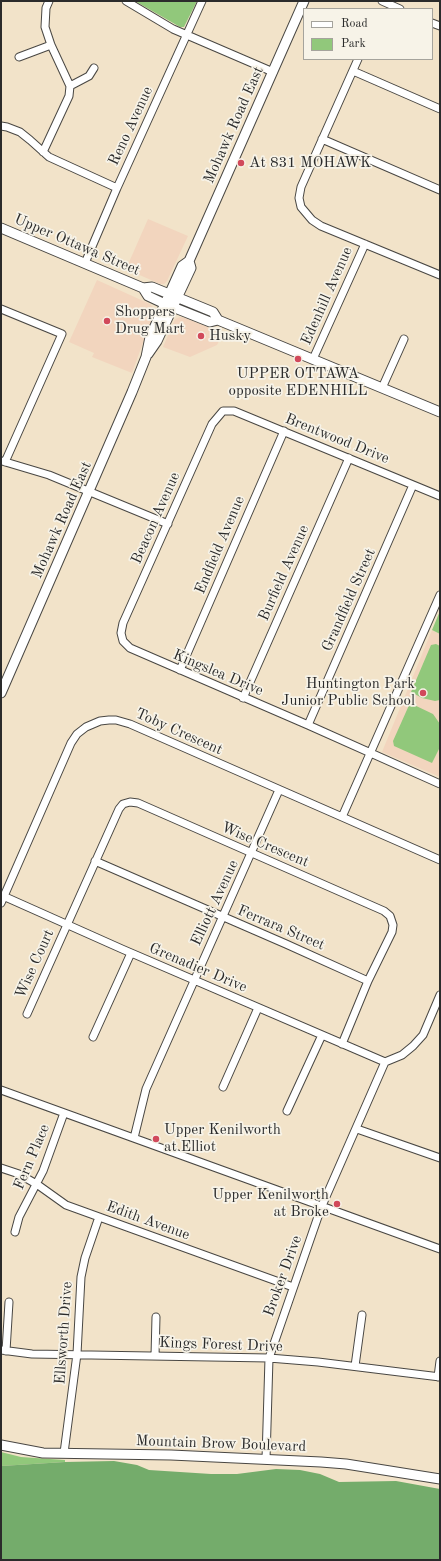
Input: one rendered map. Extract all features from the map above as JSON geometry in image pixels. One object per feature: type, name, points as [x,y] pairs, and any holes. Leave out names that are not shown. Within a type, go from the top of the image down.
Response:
[{"type":"main road","name":"Mohawk Road East","points":[[1,693],[132,392],[146,357],[150,337],[191,268],[190,261],[304,1]]},
{"type":"main road","name":"Upper Ottawa Street","points":[[1,228],[143,288],[152,287],[213,312],[218,320],[440,412]]},
{"type":"main road","name":"Upper Ottawa Street","points":[[143,288],[148,296],[169,305],[210,322],[218,320]]},
{"type":"main road","name":"Mountain Brow Boulevard","points":[[1,1445],[36,1452],[171,1455],[346,1464],[440,1479]]},
{"type":"street","points":[[43,152],[69,96],[70,86],[51,45],[45,22],[46,8],[49,1]]},
{"type":"street","points":[[126,1],[173,29],[273,72]]},
{"type":"street","name":"Reno Avenue","points":[[85,264],[117,188],[202,1]]},
{"type":"street","points":[[383,1],[398,8]]},
{"type":"street","points":[[19,57],[51,45]]},
{"type":"street","points":[[358,60],[301,187],[299,198],[301,207],[312,220],[322,226],[440,275]]},
{"type":"street","points":[[70,86],[90,76],[94,68]]},
{"type":"street","points":[[353,71],[440,109]]},
{"type":"street","points":[[1,126],[20,132],[49,157],[117,188]]},
{"type":"street","points":[[322,139],[440,190]]},
{"type":"street","name":"Edenhill Avenue","points":[[313,359],[365,244]]},
{"type":"street","points":[[1,309],[62,334],[3,461],[49,475],[168,524]]},
{"type":"street","points":[[382,388],[404,340]]},
{"type":"street","name":"Brentwood Drive","points":[[223,411],[234,411],[440,496]]},
{"type":"street","name":"Beacon Avenue","points":[[122,638],[121,630],[123,623],[212,424],[223,411]]},
{"type":"street","name":"Endfield Avenue","points":[[180,670],[284,431]]},
{"type":"street","name":"Burfield Avenue","points":[[243,698],[349,458]]},
{"type":"street","name":"Grandfield Street","points":[[308,725],[413,485]]},
{"type":"street","points":[[342,817],[440,595]]},
{"type":"street","name":"Kingslea Drive","points":[[122,638],[129,647],[440,784]]},
{"type":"street","name":"Toby Crescent","points":[[2,898],[71,743],[78,734],[92,724],[109,720],[123,721],[440,860]]},
{"type":"street","name":"Elliott Avenue","points":[[134,1138],[146,1089],[279,790]]},
{"type":"street","name":"Wise Crescent","points":[[67,925],[119,809],[123,804],[130,802],[138,804],[252,853],[384,911],[390,916],[393,925],[392,932],[368,981],[342,1044]]},
{"type":"street","name":"Ferrara Street","points":[[95,861],[368,981]]},
{"type":"street","name":"Grenadier Drive","points":[[2,898],[385,1062]]},
{"type":"street","name":"Wise Court","points":[[27,1014],[67,925]]},
{"type":"street","points":[[93,1037],[131,953]]},
{"type":"street","points":[[385,1062],[402,1054],[413,1046],[423,1035],[440,996]]},
{"type":"street","points":[[223,1087],[258,1008]]},
{"type":"street","points":[[287,1111],[322,1035]]},
{"type":"street","name":"Broker Drive","points":[[266,1459],[269,1358],[322,1206],[357,1129],[385,1062]]},
{"type":"street","points":[[1,1090],[440,1248]]},
{"type":"street","name":"Fern Place","points":[[15,1232],[19,1217],[38,1185],[64,1113]]},
{"type":"street","points":[[357,1129],[440,1158]]},
{"type":"street","name":"Edith Avenue","points":[[1,1168],[19,1174],[38,1185],[66,1205],[293,1287]]},
{"type":"street","name":"Ellsworth Drive","points":[[64,1453],[77,1355],[81,1277],[85,1258],[99,1217]]},
{"type":"street","points":[[3,1351],[9,1302]]},
{"type":"street","points":[[355,1366],[362,1315]]},
{"type":"street","points":[[155,1356],[156,1317]]},
{"type":"street","name":"Kings Forest Drive","points":[[3,1351],[32,1354],[269,1358],[355,1366],[439,1377]]},
{"type":"street","points":[[439,1377],[440,1361]]},
{"type":"shaded area","points":[[148,219],[188,236],[167,281],[164,284],[160,284],[126,269]]},
{"type":"shaded area","points":[[97,280],[150,304],[153,307],[154,312],[132,373],[92,357],[94,353],[69,342]]},
{"type":"shaded area","points":[[180,317],[223,333],[217,345],[190,357],[163,347],[175,319]]},
{"type":"shaded area","name":"Huntington Park Junior Public School","points":[[432,630],[440,634],[440,777],[382,752]]},
{"type":"green space","points":[[135,1],[197,1],[184,27],[180,27]]},
{"type":"green space","points":[[440,611],[440,634],[432,630]]},
{"type":"green space","points":[[436,644],[440,646],[440,700],[435,701],[422,698],[411,692],[431,645]]},
{"type":"green space","points":[[410,703],[433,714],[440,724],[440,747],[432,763],[394,746],[393,741]]},
{"type":"green space","points":[[1,1452],[21,1457],[65,1460],[65,1462],[1,1466]]},
{"type":"green space","points":[[114,1461],[137,1465],[149,1470],[211,1474],[237,1474],[276,1469],[300,1470],[320,1474],[339,1482],[396,1481],[440,1489],[440,1560],[1,1560],[1,1466]]},
{"type":"place","name":"At 831 MOHAWK","points":[[241,163]]},
{"type":"place","name":"Shoppers Drug Mart","points":[[107,321]]},
{"type":"place","name":"Husky","points":[[201,336]]},
{"type":"place","name":"UPPER OTTAWA opposite EDENHILL","points":[[298,359]]},
{"type":"place","name":"Huntington Park Junior Public School","points":[[423,693]]},
{"type":"place","name":"Upper Kenilworth at Elliot","points":[[156,1139]]},
{"type":"place","name":"Upper Kenilworth at Broke","points":[[337,1204]]}]
